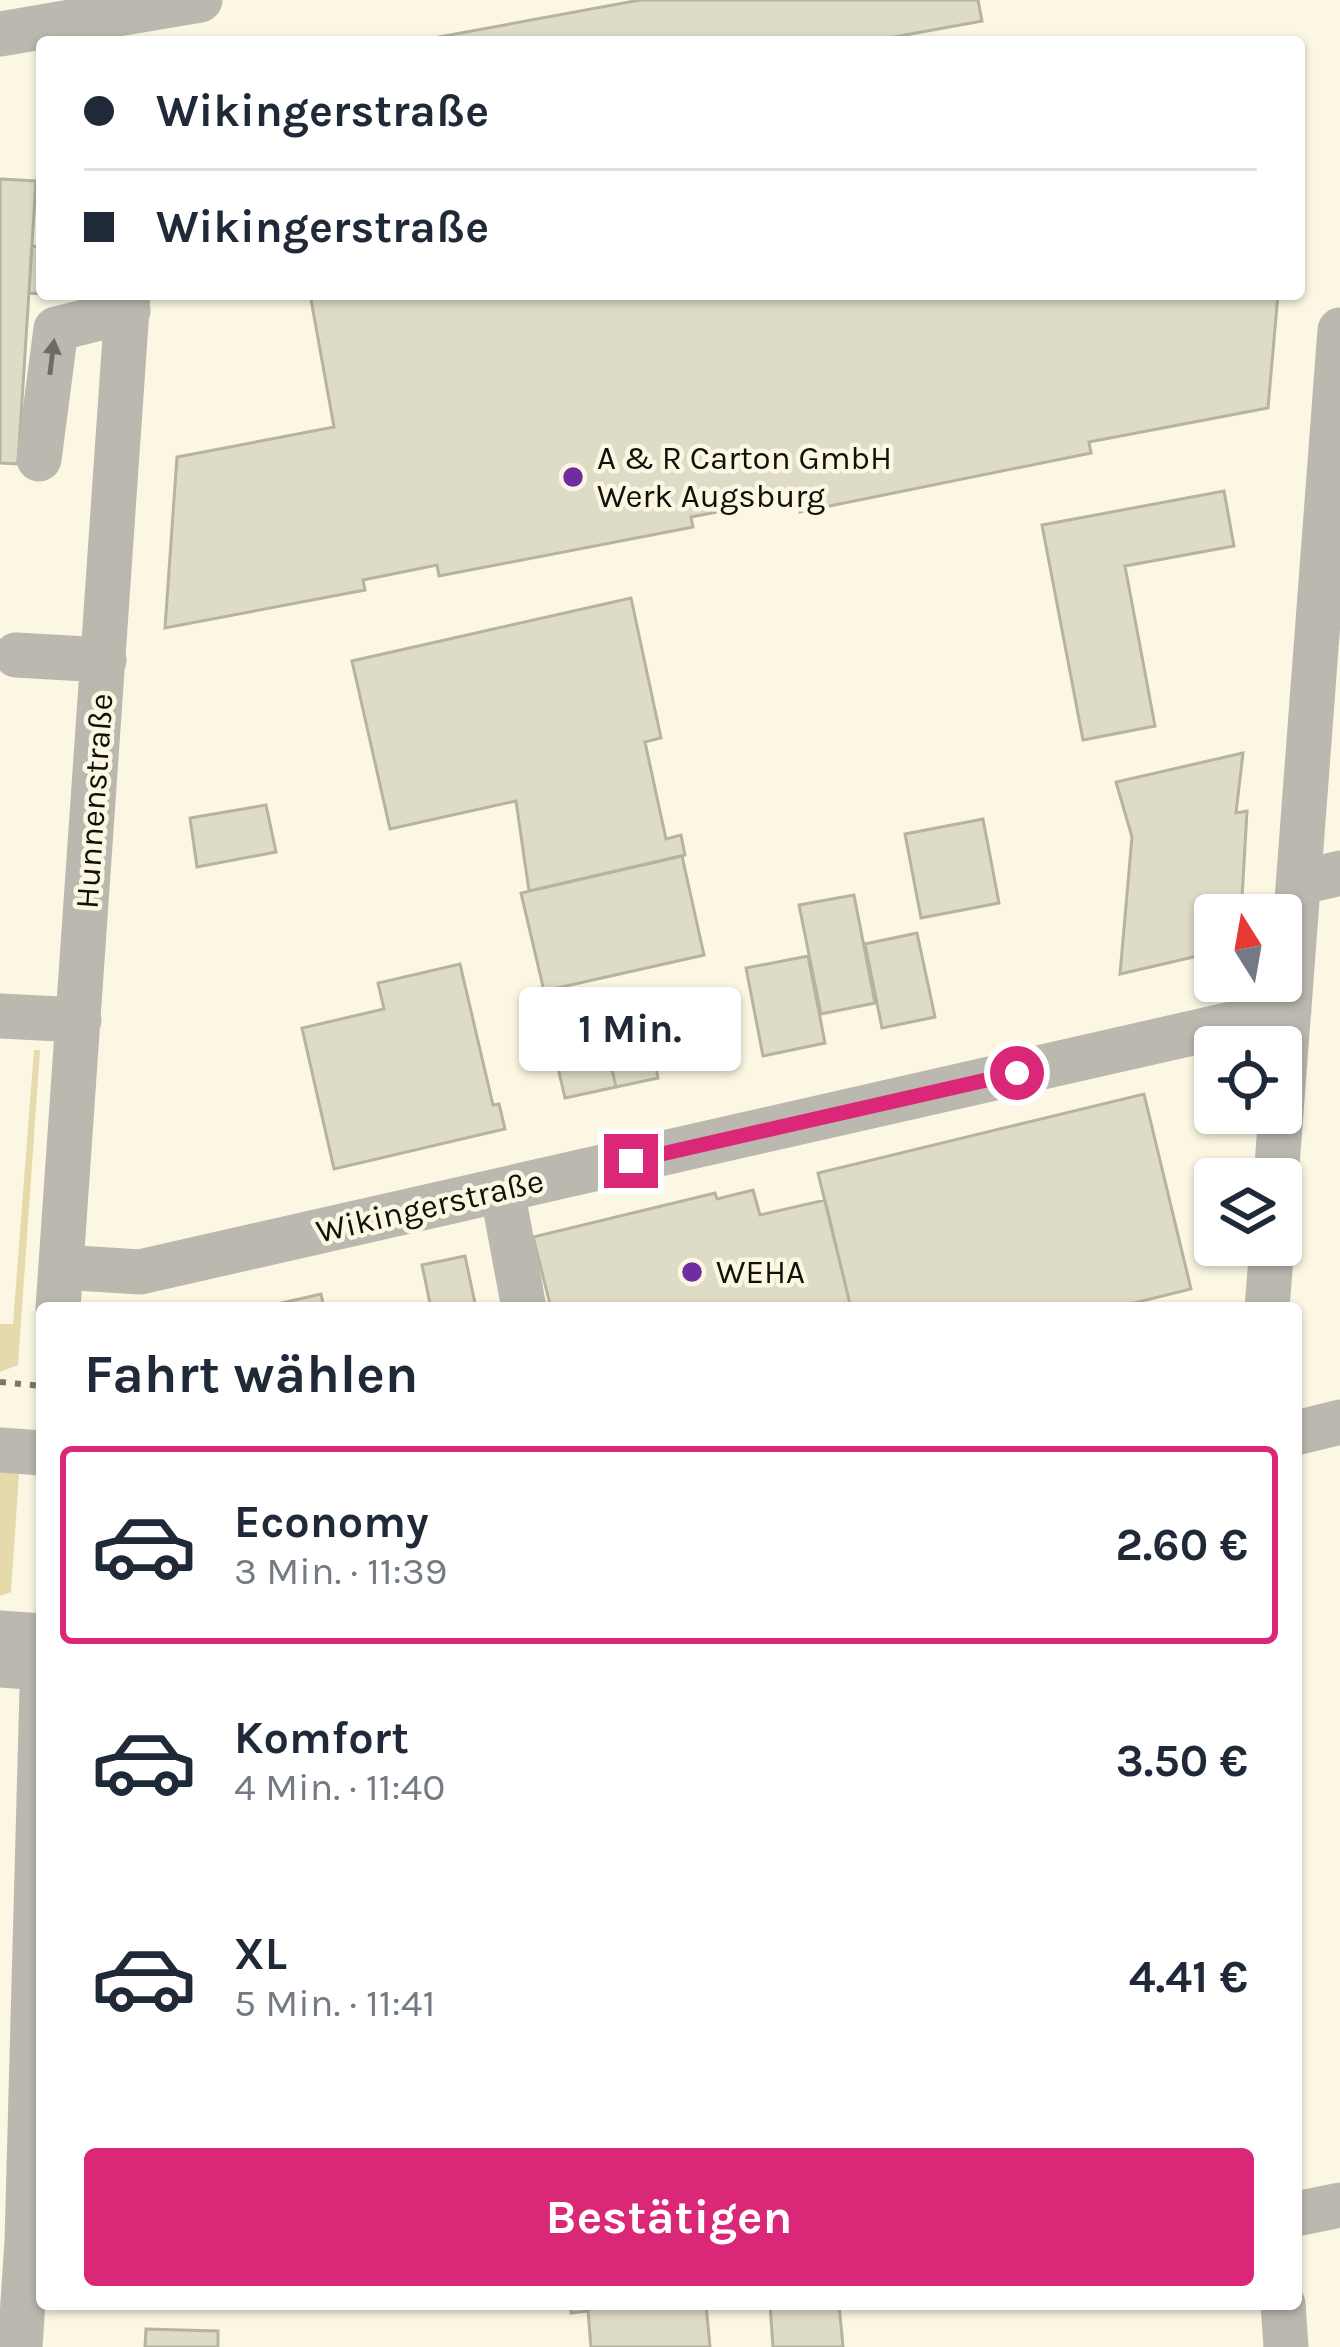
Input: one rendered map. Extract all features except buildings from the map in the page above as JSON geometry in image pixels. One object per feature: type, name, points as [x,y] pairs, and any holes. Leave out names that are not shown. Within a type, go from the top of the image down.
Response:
[{"type":"street","points":[[0,34],[133,28],[200,0]]},
{"type":"street","points":[[39,459],[56,329],[128,303]]},
{"type":"street","name":"Hunnenstraße","points":[[60,1288],[128,303]]},
{"type":"street","points":[[1278,1158],[1289,1011],[1319,878],[1340,330]]},
{"type":"street","points":[[16,655],[104,660]]},
{"type":"street","name":"Wikingerstraße","points":[[60,1288],[1289,1011]]},
{"type":"street","points":[[0,1016],[80,1020]]},
{"type":"street","points":[[502,1190],[523,1302]]},
{"type":"street","points":[[1267,1302],[1270,1266]]},
{"type":"street","points":[[1302,1432],[1340,1423]]},
{"type":"street","points":[[0,1450],[36,1453]]},
{"type":"street","points":[[0,1633],[36,1636]]},
{"type":"street","points":[[0,1665],[36,1668]]},
{"type":"street","points":[[20,2347],[23,2260],[17,1952],[36,1752]]},
{"type":"street","points":[[1302,2213],[1340,2205]]},
{"type":"street","points":[[1283,2310],[1286,2347]]},
{"type":"path","points":[[0,1382],[36,1385]]},
{"type":"shaded area","points":[[34,1050],[40,1050],[18,1365],[0,1372],[0,1324],[13,1324]]},
{"type":"shaded area","points":[[12,1468],[19,1474],[11,1592],[0,1596],[0,1469]]},
{"type":"place","name":"A & R Carton GmbH Werk Augsburg","points":[[573,477]]},
{"type":"place","name":"WEHA","points":[[692,1272]]},
{"type":"route","points":[[631,1161],[1017,1073]]}]
